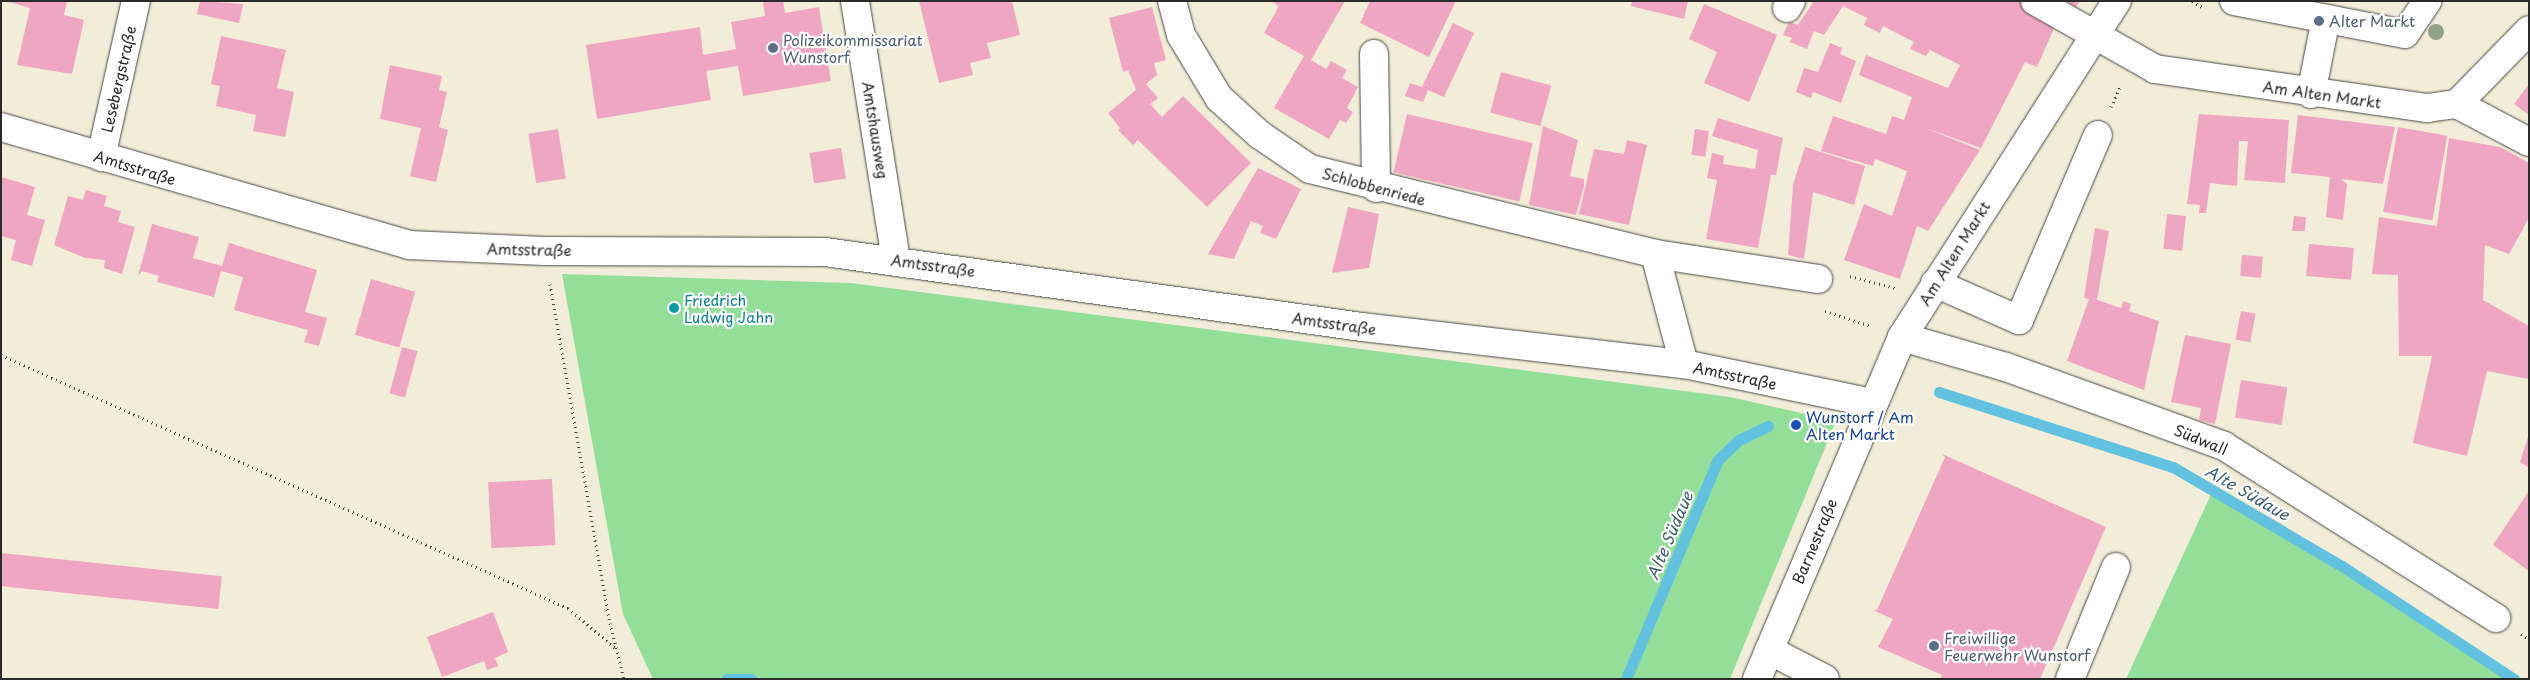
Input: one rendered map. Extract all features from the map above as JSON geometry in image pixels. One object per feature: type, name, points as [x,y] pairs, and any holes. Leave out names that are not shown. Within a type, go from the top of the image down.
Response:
[{"type":"street","name":"Lesebergstraße","points":[[101,157],[136,1]]},
{"type":"street","name":"Amtshausweg","points":[[855,1],[896,260]]},
{"type":"street","name":"Schlobbenriede","points":[[1172,1],[1181,36],[1220,98],[1260,135],[1310,168],[1376,188],[1655,254],[1818,279]]},
{"type":"street","points":[[2035,1],[2094,32]]},
{"type":"street","name":"Am Alten Markt","points":[[1872,403],[1902,337],[1930,290],[2094,32],[2117,1]]},
{"type":"street","points":[[2234,1],[2405,34],[2427,1]]},
{"type":"street","points":[[2312,94],[2326,18]]},
{"type":"street","points":[[2529,30],[2457,104],[2529,142]]},
{"type":"street","name":"Am Alten Markt","points":[[2094,32],[2155,69],[2312,94],[2427,108],[2457,104]]},
{"type":"street","points":[[1374,54],[1376,188]]},
{"type":"street","name":"Amtsstraße","points":[[1,127],[409,245],[544,252],[825,252],[896,260],[1362,327],[1684,364],[1872,403]]},
{"type":"street","points":[[1930,290],[2019,320],[2098,135]]},
{"type":"street","points":[[1655,254],[1684,364]]},
{"type":"street","name":"Südwall","points":[[1902,337],[2006,367],[2224,446],[2496,618]]},
{"type":"street","name":"Barnestraße","points":[[1757,679],[1872,403]]},
{"type":"street","points":[[2070,679],[2116,567]]},
{"type":"street","points":[[1769,650],[1825,679]]},
{"type":"path","points":[[2098,135],[2134,57]]},
{"type":"path","points":[[544,252],[615,648],[624,679]]},
{"type":"path","points":[[1902,337],[1812,307],[1818,279],[1854,276],[1930,290]]},
{"type":"path","points":[[1,355],[568,608],[615,648]]},
{"type":"green space","points":[[562,274],[851,283],[1730,397],[1836,421],[1730,679],[653,679],[623,614]]},
{"type":"green space","points":[[2213,490],[2512,679],[2126,679]]},
{"type":"building","points":[[6,1],[67,1],[64,15],[84,20],[72,74],[17,65],[30,8]]},
{"type":"building","points":[[200,1],[243,4],[239,23],[197,14]]},
{"type":"building","points":[[763,1],[783,1],[785,13],[819,7],[831,81],[743,96],[738,66],[706,71],[711,100],[597,119],[586,45],[700,27],[703,55],[736,49],[731,22],[765,16]]},
{"type":"building","points":[[919,1],[1012,1],[1020,35],[987,43],[991,58],[970,63],[973,75],[939,83]]},
{"type":"building","points":[[1271,1],[1345,1],[1311,60],[1326,69],[1331,61],[1347,70],[1342,78],[1358,87],[1347,108],[1353,112],[1346,123],[1340,120],[1329,139],[1274,108],[1304,56],[1264,33],[1279,6]]},
{"type":"building","points":[[1370,1],[1456,1],[1429,57],[1360,23]]},
{"type":"building","points":[[1632,1],[1688,1],[1684,19],[1631,6]]},
{"type":"building","points":[[1814,1],[2029,1],[2059,17],[2037,67],[2025,62],[1981,148],[1923,127],[1980,150],[1928,231],[1917,226],[1900,279],[1844,260],[1864,204],[1892,216],[1907,171],[1875,159],[1873,166],[1821,151],[1833,116],[1886,134],[1892,116],[1904,120],[1912,97],[1859,75],[1866,55],[1948,88],[1960,65],[1930,50],[1926,56],[1910,49],[1914,42],[1883,26],[1880,33],[1864,25],[1867,18],[1843,6],[1824,35],[1814,31],[1807,49],[1790,42],[1792,38],[1783,35],[1789,22],[1798,25]]},
{"type":"building","points":[[2066,1],[2080,1],[2076,7]]},
{"type":"building","points":[[1704,4],[1777,35],[1749,102],[1704,83],[1717,52],[1689,39]]},
{"type":"building","points":[[1152,7],[1166,60],[1154,63],[1157,75],[1146,84],[1158,98],[1150,104],[1162,117],[1183,96],[1251,163],[1207,207],[1138,140],[1133,145],[1118,130],[1124,125],[1120,128],[1108,113],[1136,90],[1128,70],[1123,72],[1109,18]]},
{"type":"building","points":[[1453,23],[1474,33],[1444,97],[1428,90],[1423,102],[1405,96],[1410,83],[1422,87]]},
{"type":"building","points":[[221,36],[286,50],[277,88],[294,92],[285,137],[253,131],[256,115],[216,106],[220,86],[211,84]]},
{"type":"building","points":[[1830,43],[1842,48],[1840,54],[1856,61],[1841,103],[1813,92],[1811,98],[1796,92],[1804,68],[1818,72]]},
{"type":"building","points":[[390,65],[442,76],[439,90],[447,92],[439,127],[448,130],[436,182],[410,176],[421,128],[380,119]]},
{"type":"building","points":[[1501,72],[1551,85],[1540,126],[1490,113]]},
{"type":"building","points":[[2529,84],[2529,115],[2514,104]]},
{"type":"building","points":[[1407,114],[1533,143],[1519,201],[1394,172]]},
{"type":"building","points":[[2199,114],[2289,120],[2285,183],[2244,180],[2248,141],[2239,141],[2237,186],[2210,183],[2206,213],[2199,213],[2200,205],[2187,204]]},
{"type":"building","points":[[2298,115],[2395,127],[2383,184],[2341,179],[2347,184],[2343,220],[2326,217],[2330,177],[2291,173]]},
{"type":"building","points":[[1718,118],[1783,138],[1776,175],[1771,175],[1758,248],[1706,239],[1717,180],[1707,178],[1712,153],[1724,156],[1723,164],[1755,169],[1758,150],[1712,136]]},
{"type":"building","points":[[1543,126],[1578,140],[1570,176],[1584,179],[1584,186],[1576,215],[1529,205]]},
{"type":"building","points":[[2398,127],[2447,136],[2432,220],[2383,212]]},
{"type":"building","points":[[558,129],[566,178],[536,183],[528,134]]},
{"type":"building","points":[[1695,129],[1709,131],[1705,157],[1691,155]]},
{"type":"building","points":[[2449,138],[2500,147],[2529,163],[2529,218],[2509,254],[2485,245],[2483,300],[2529,326],[2529,379],[2487,371],[2467,456],[2413,443],[2432,356],[2399,356],[2398,275],[2372,274],[2379,217],[2437,226]]},
{"type":"building","points":[[1627,140],[1647,145],[1629,225],[1579,214],[1594,149],[1624,154]]},
{"type":"building","points":[[1805,147],[1865,166],[1854,205],[1813,192],[1804,259],[1788,255],[1793,185]]},
{"type":"building","points":[[841,148],[846,179],[814,184],[809,153]]},
{"type":"building","points":[[1258,168],[1301,189],[1276,239],[1260,233],[1263,226],[1251,221],[1234,259],[1208,254]]},
{"type":"building","points":[[1,177],[35,187],[27,215],[45,220],[32,266],[11,260],[16,240],[1,236]]},
{"type":"building","points":[[86,190],[107,196],[104,206],[121,211],[118,222],[135,227],[122,274],[104,268],[105,260],[85,258],[54,245],[68,196],[83,200]]},
{"type":"building","points":[[1348,207],[1379,214],[1369,268],[1332,273]]},
{"type":"building","points":[[2167,214],[2186,216],[2182,251],[2163,249]]},
{"type":"building","points":[[2294,216],[2306,217],[2305,231],[2292,231]]},
{"type":"building","points":[[152,224],[199,237],[193,258],[222,266],[229,243],[317,270],[305,312],[327,318],[319,346],[304,342],[308,330],[234,310],[243,277],[221,271],[214,297],[157,282],[159,276],[142,271],[138,276]]},
{"type":"building","points":[[2095,228],[2109,231],[2097,300],[2121,308],[2123,301],[2131,304],[2129,311],[2159,321],[2144,390],[2067,361],[2089,299],[2084,298]]},
{"type":"building","points":[[2309,244],[2354,248],[2351,280],[2306,276]]},
{"type":"building","points":[[2242,255],[2263,257],[2261,278],[2240,276]]},
{"type":"building","points":[[371,279],[415,292],[399,347],[355,335]]},
{"type":"building","points":[[2241,311],[2256,314],[2250,342],[2235,339]]},
{"type":"building","points":[[2185,335],[2231,344],[2215,424],[2199,420],[2201,408],[2171,402]]},
{"type":"building","points":[[402,347],[417,351],[405,398],[390,393]]},
{"type":"building","points":[[2241,380],[2287,387],[2281,425],[2235,418]]},
{"type":"building","points":[[2529,437],[2529,468],[2520,462]]},
{"type":"building","points":[[1942,454],[2106,527],[2040,679],[1940,679],[1942,675],[1878,647],[1893,619],[1873,610],[1877,610],[1945,457]]},
{"type":"building","points":[[552,479],[555,545],[492,548],[488,482]]},
{"type":"building","points":[[2529,491],[2529,571],[2493,545]]},
{"type":"building","points":[[1,553],[222,576],[218,609],[1,586]]},
{"type":"building","points":[[493,612],[508,652],[495,658],[498,666],[487,670],[484,661],[442,677],[427,637]]},
{"type":"waterway","name":"Alte Südaue","points":[[1939,392],[2173,467],[2342,566],[2514,679]]},
{"type":"waterway","name":"Alte Südaue","points":[[1626,679],[1717,461],[1739,440],[1768,426]]},
{"type":"waterway","name":"Alte Südaue","points":[[727,679],[751,679]]},
{"type":"place","name":"Alter Markt","points":[[2319,21]]},
{"type":"place","name":"Polizeikommissariat Wunstorf","points":[[773,48]]},
{"type":"place","name":"Friedrich Ludwig Jahn","points":[[674,308]]},
{"type":"place","name":"Wunstorf / Am Alten Markt","points":[[1796,425]]},
{"type":"place","name":"Freiwillige Feuerwehr Wunstorf","points":[[1934,646]]}]
